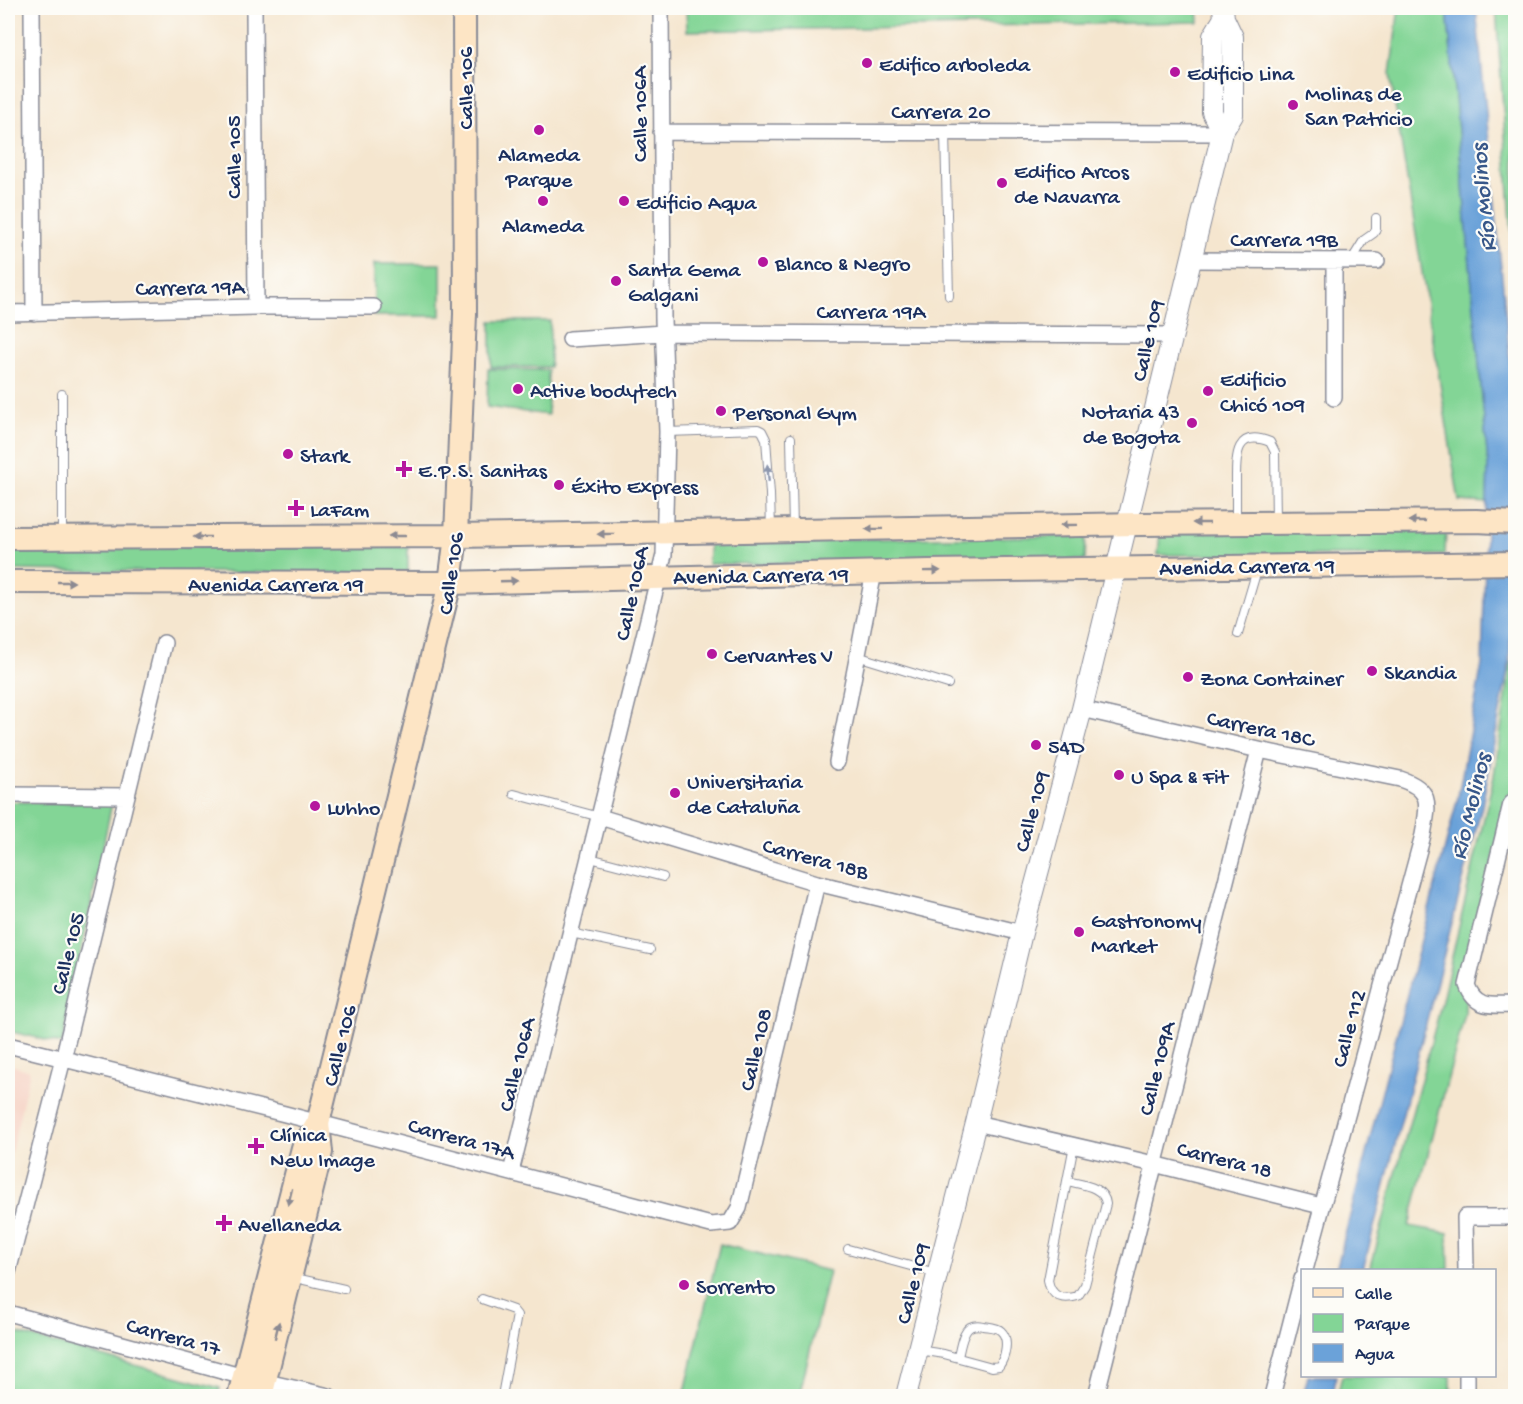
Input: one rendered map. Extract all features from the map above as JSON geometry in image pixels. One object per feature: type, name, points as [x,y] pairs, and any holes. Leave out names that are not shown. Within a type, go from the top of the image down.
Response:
[{"type":"main road","name":"Calle 106","points":[[252,1388],[303,1148],[318,1123],[450,583],[456,536],[463,413],[464,8]]},
{"type":"main road","name":"Avenida Carrera 19","points":[[8,538],[456,536],[1128,524],[1476,521],[1515,523]]},
{"type":"main road","name":"Avenida Carrera 19","points":[[8,582],[450,583],[660,576],[1116,567],[1515,563]]},
{"type":"main road","name":"Calle 106","points":[[252,1388],[290,1277],[321,1152],[318,1123]]},
{"type":"street","points":[[32,8],[34,313]]},
{"type":"street","name":"Calle 105","points":[[254,8],[256,307]]},
{"type":"street","name":"Calle 106A","points":[[511,1172],[664,555],[667,432],[663,333],[661,8]]},
{"type":"street","name":"Calle 109","points":[[906,1396],[1022,933],[1082,709],[1221,133],[1233,115],[1233,37],[1223,13]]},
{"type":"street","name":"Carrera 20","points":[[661,132],[1221,133]]},
{"type":"street","name":"Carrera 19B","points":[[1190,260],[1377,261]]},
{"type":"street","points":[[1334,261],[1334,398]]},
{"type":"street","name":"Carrera 19A","points":[[8,313],[256,307],[374,307]]},
{"type":"street","name":"Carrera 19A","points":[[570,339],[663,333],[1172,334]]},
{"type":"street","points":[[837,762],[874,572]]},
{"type":"street","name":"Calle 105","points":[[8,1272],[63,1059],[164,643]]},
{"type":"street","name":"Carrera 18C","points":[[1082,709],[1259,750],[1400,779],[1416,784],[1425,796]]},
{"type":"street","name":"Calle 109A","points":[[1096,1396],[1259,750]]},
{"type":"street","points":[[8,795],[127,796]]},
{"type":"street","name":"Calle 112","points":[[1305,1269],[1423,835],[1427,812],[1425,796]]},
{"type":"street","points":[[1515,799],[1511,804],[1468,974],[1467,986],[1471,998],[1480,1004],[1515,1005]]},
{"type":"street","name":"Carrera 18B","points":[[600,817],[817,882],[1022,933]]},
{"type":"street","name":"Calle 108","points":[[730,1223],[739,1208],[817,882]]},
{"type":"street","name":"Carrera 17A","points":[[8,1045],[711,1225],[730,1223]]},
{"type":"street","name":"Carrera 18","points":[[976,1123],[1321,1206]]},
{"type":"street","points":[[1466,1269],[1465,1217],[1515,1217]]},
{"type":"street","points":[[1272,1396],[1301,1283]]},
{"type":"street","name":"Carrera 17","points":[[8,1313],[252,1388],[329,1396]]},
{"type":"street","points":[[1467,1377],[1467,1396]]},
{"type":"lane","points":[[945,133],[949,296]]},
{"type":"lane","points":[[1351,261],[1364,240],[1374,233],[1376,218]]},
{"type":"lane","points":[[62,394],[62,538]]},
{"type":"lane","points":[[667,432],[758,429],[762,431],[766,440],[770,494],[782,531]]},
{"type":"lane","points":[[782,531],[790,438]]},
{"type":"lane","points":[[1236,523],[1236,455],[1240,445],[1249,438],[1260,438],[1270,442],[1275,452],[1276,523]]},
{"type":"lane","points":[[1238,634],[1258,565]]},
{"type":"lane","points":[[857,656],[948,684]]},
{"type":"lane","points":[[514,794],[600,817]]},
{"type":"lane","points":[[590,858],[663,877]]},
{"type":"lane","points":[[571,933],[650,950]]},
{"type":"lane","points":[[1067,1181],[1101,1191],[1105,1196],[1106,1204],[1085,1285],[1078,1296],[1068,1299],[1056,1296],[1050,1289],[1048,1280],[1067,1181],[1074,1145]]},
{"type":"lane","points":[[848,1249],[938,1274]]},
{"type":"lane","points":[[290,1277],[344,1289]]},
{"type":"lane","points":[[482,1299],[513,1310],[517,1315],[502,1396]]},
{"type":"lane","points":[[918,1350],[958,1357],[992,1367],[999,1366],[1002,1362],[1006,1340],[1002,1332],[997,1329],[977,1325],[970,1327],[965,1333],[958,1357]]},
{"type":"shaded area","points":[[8,1064],[30,1071],[8,1165]]},
{"type":"green space","points":[[686,8],[1198,8],[1199,22],[687,31]]},
{"type":"green space","points":[[1399,8],[1447,8],[1488,464],[1487,503],[1459,501],[1390,74]]},
{"type":"green space","points":[[1496,8],[1515,8],[1515,279]]},
{"type":"green space","points":[[374,264],[441,264],[441,316],[374,316]]},
{"type":"green space","points":[[491,321],[550,321],[550,367],[491,367]]},
{"type":"green space","name":"Active bodytech","points":[[488,369],[548,370],[548,415],[487,407]]},
{"type":"green space","points":[[1446,530],[1445,555],[1158,555],[1160,532]]},
{"type":"green space","points":[[1086,536],[1085,560],[708,564],[710,541]]},
{"type":"green space","points":[[8,546],[408,546],[408,574],[8,570]]},
{"type":"green space","points":[[1515,639],[1515,789],[1508,795],[1466,981],[1465,1014],[1409,1226],[1448,1233],[1449,1269],[1370,1269],[1440,1009],[1494,775]]},
{"type":"green space","points":[[8,802],[112,803],[62,1044],[8,1031]]},
{"type":"green space","points":[[720,1244],[829,1271],[799,1396],[684,1396]]},
{"type":"green space","points":[[12,1332],[220,1388],[218,1396],[8,1396],[8,1341]]},
{"type":"green space","points":[[1342,1377],[1451,1377],[1451,1396],[1337,1396]]},
{"type":"water","name":"Río Molinos","points":[[1447,8],[1476,8],[1515,412],[1516,548],[1509,665],[1482,806],[1363,1269],[1336,1269],[1458,797],[1482,664],[1488,464]]},
{"type":"water","points":[[1308,1377],[1336,1377],[1333,1396],[1303,1396]]},
{"type":"place","name":"Edifico arboleda","points":[[867,63]]},
{"type":"place","name":"Edificio Lina","points":[[1175,72]]},
{"type":"place","name":"Molinas de San Patricio","points":[[1293,105]]},
{"type":"place","name":"Alameda Parque","points":[[539,130]]},
{"type":"place","name":"Edifico Arcos de Navarra","points":[[1002,183]]},
{"type":"place","name":"Alameda","points":[[543,201]]},
{"type":"place","name":"Edificio Aqua","points":[[624,201]]},
{"type":"place","name":"Blanco & Negro","points":[[763,262]]},
{"type":"place","name":"Santa Gema Galgani","points":[[616,281]]},
{"type":"place","name":"Active bodytech","points":[[518,389]]},
{"type":"place","name":"Edificio Chicó 109","points":[[1208,391]]},
{"type":"place","name":"Personal Gym","points":[[721,411]]},
{"type":"place","name":"Notaria 43 de Bogota","points":[[1192,423]]},
{"type":"place","name":"Stark","points":[[288,454]]},
{"type":"place","name":"E.P.S. Sanitas","points":[[404,469]]},
{"type":"place","name":"Éxito Express","points":[[559,485]]},
{"type":"place","name":"LaFam","points":[[296,508]]},
{"type":"place","name":"Cervantes V","points":[[712,654]]},
{"type":"place","name":"Skandia","points":[[1372,671]]},
{"type":"place","name":"Zona Container","points":[[1188,677]]},
{"type":"place","name":"54D","points":[[1036,745]]},
{"type":"place","name":"U Spa & Fit","points":[[1119,775]]},
{"type":"place","name":"Universitaria de Cataluña","points":[[675,793]]},
{"type":"place","name":"Luhho","points":[[315,806]]},
{"type":"place","name":"Gastronomy Market","points":[[1079,932]]},
{"type":"place","name":"Clínica New Image","points":[[256,1146]]},
{"type":"place","name":"Avellaneda","points":[[224,1223]]},
{"type":"place","name":"Sorrento","points":[[684,1285]]}]
